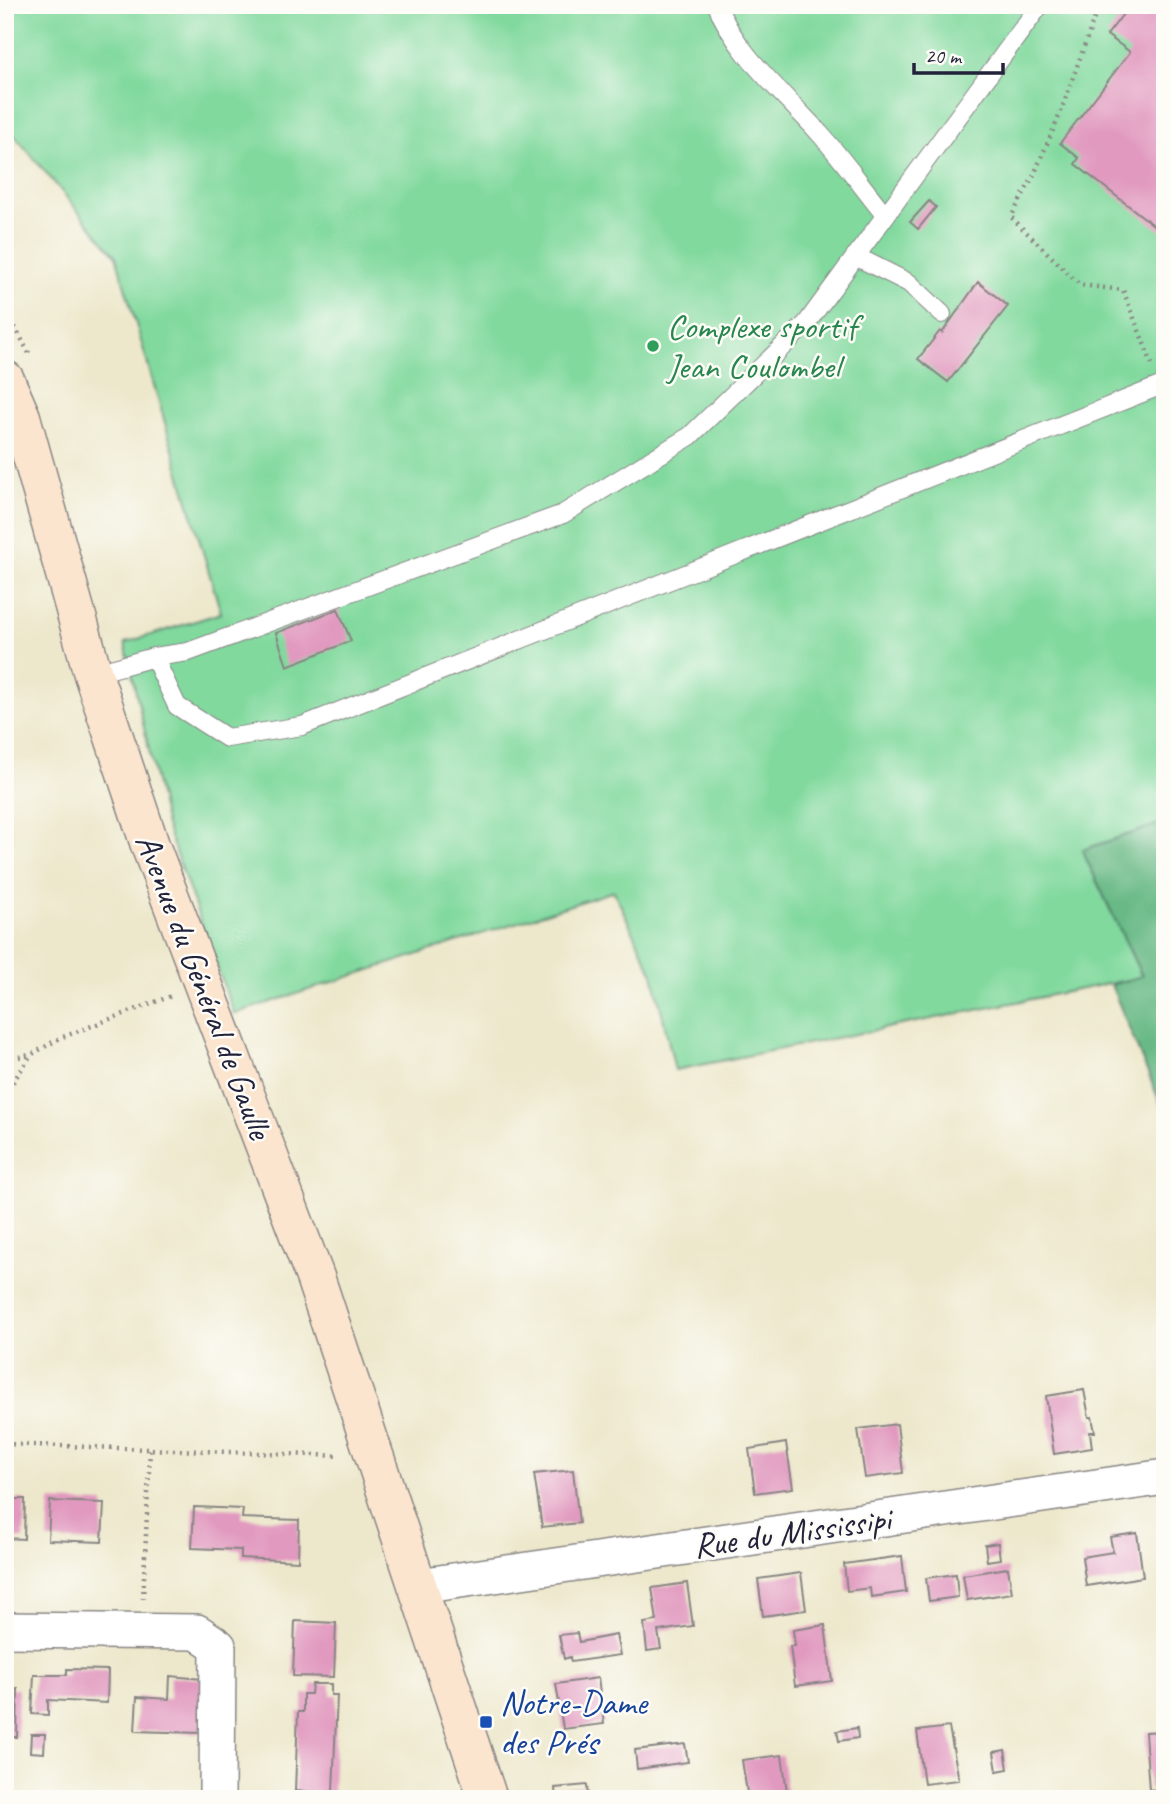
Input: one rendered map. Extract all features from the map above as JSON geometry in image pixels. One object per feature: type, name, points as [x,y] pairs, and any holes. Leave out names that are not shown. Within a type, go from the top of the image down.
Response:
[{"type":"main road","name":"Avenue du Général de Gaulle","points":[[5,380],[21,417],[93,674],[149,845],[315,1277],[488,1799]]},
{"type":"street","name":"Rue du Mississipi","points":[[419,1587],[1165,1476]]},
{"type":"street","points":[[5,1630],[197,1632],[218,1646],[216,1799]]},
{"type":"lane","points":[[717,5],[722,18],[755,64],[823,137],[885,215]]},
{"type":"lane","points":[[93,674],[154,657],[187,653],[563,514],[690,436],[806,324],[1040,5]]},
{"type":"lane","points":[[855,256],[909,283],[942,314]]},
{"type":"lane","points":[[154,657],[177,706],[227,738],[302,726],[1163,384]]},
{"type":"path","points":[[1100,5],[1060,114],[1033,177],[1011,217],[1080,285],[1123,290],[1163,384]]},
{"type":"path","points":[[5,1059],[31,1055],[60,1038],[203,985]]},
{"type":"path","points":[[5,1094],[31,1055]]},
{"type":"path","points":[[5,1444],[341,1456]]},
{"type":"path","points":[[141,1632],[150,1449]]},
{"type":"green space","name":"Complexe sportif Jean Coulombel","points":[[5,5],[1165,5],[1165,822],[1082,850],[1142,977],[675,1070],[653,974],[614,891],[234,1014],[166,826],[125,643],[221,613],[116,256],[5,124]]},
{"type":"green space","points":[[1165,822],[1165,1114],[1111,985],[1142,976],[1082,850]]},
{"type":"building","points":[[1130,5],[1165,5],[1165,234],[1075,164],[1079,158],[1060,143],[1130,52],[1107,35]]},
{"type":"building","points":[[929,201],[936,207],[918,229],[910,222]]},
{"type":"building","points":[[978,282],[1008,306],[948,382],[918,359],[940,331],[942,333]]},
{"type":"building","points":[[338,609],[351,641],[287,666],[276,633]]},
{"type":"building","points":[[1084,1390],[1095,1432],[1090,1432],[1092,1448],[1054,1454],[1046,1396]]},
{"type":"building","points":[[897,1424],[903,1473],[865,1478],[858,1429]]},
{"type":"building","points":[[786,1443],[793,1488],[755,1493],[749,1449]]},
{"type":"building","points":[[573,1470],[579,1523],[542,1527],[534,1474]]},
{"type":"building","points":[[5,1499],[25,1499],[24,1539],[5,1538]]},
{"type":"building","points":[[50,1501],[104,1503],[102,1542],[48,1540]]},
{"type":"building","points":[[194,1507],[243,1509],[242,1518],[299,1520],[298,1561],[241,1558],[241,1550],[192,1548]]},
{"type":"building","points":[[1137,1533],[1143,1577],[1086,1586],[1082,1557],[1113,1552],[1110,1537]]},
{"type":"building","points":[[998,1543],[1000,1559],[987,1561],[985,1545]]},
{"type":"building","points":[[902,1556],[906,1592],[871,1597],[870,1588],[847,1591],[844,1564]]},
{"type":"building","points":[[1008,1568],[1012,1593],[967,1600],[963,1575]]},
{"type":"building","points":[[801,1573],[806,1610],[763,1616],[758,1579]]},
{"type":"building","points":[[956,1574],[958,1597],[929,1601],[926,1578]]},
{"type":"building","points":[[687,1583],[693,1626],[658,1631],[661,1649],[647,1651],[644,1623],[657,1621],[652,1588]]},
{"type":"building","points":[[295,1621],[336,1623],[334,1677],[293,1676]]},
{"type":"building","points":[[825,1625],[832,1681],[795,1686],[790,1646],[795,1646],[793,1630]]},
{"type":"building","points":[[577,1633],[579,1642],[616,1635],[620,1655],[571,1662],[570,1657],[564,1659],[559,1635]]},
{"type":"building","points":[[67,1669],[108,1670],[107,1703],[48,1700],[48,1715],[32,1714],[34,1675],[67,1675]]},
{"type":"building","points":[[170,1676],[202,1679],[201,1733],[135,1731],[137,1697],[169,1699]]},
{"type":"building","points":[[598,1678],[604,1724],[563,1729],[556,1684]]},
{"type":"building","points":[[312,1684],[331,1684],[331,1695],[337,1695],[333,1792],[353,1793],[353,1799],[315,1799],[315,1792],[295,1791],[298,1712],[303,1712],[303,1694],[311,1694]]},
{"type":"building","points":[[5,1689],[18,1689],[17,1737],[5,1737]]},
{"type":"building","points":[[949,1727],[959,1780],[924,1784],[917,1731]]},
{"type":"building","points":[[857,1728],[858,1738],[839,1741],[837,1731]]},
{"type":"building","points":[[1165,1731],[1165,1788],[1149,1790],[1145,1732]]},
{"type":"building","points":[[31,1734],[45,1734],[44,1753],[30,1752]]},
{"type":"building","points":[[685,1744],[688,1762],[637,1769],[635,1750]]},
{"type":"building","points":[[1005,1750],[1008,1769],[997,1771],[994,1752]]},
{"type":"building","points":[[782,1755],[788,1799],[748,1799],[742,1760]]},
{"type":"building","points":[[587,1785],[588,1799],[556,1799],[555,1788]]},
{"type":"place","name":"Complexe sportif Jean Coulombel","points":[[653,346]]},
{"type":"place","name":"Notre-Dame des Prés","points":[[486,1722]]}]
